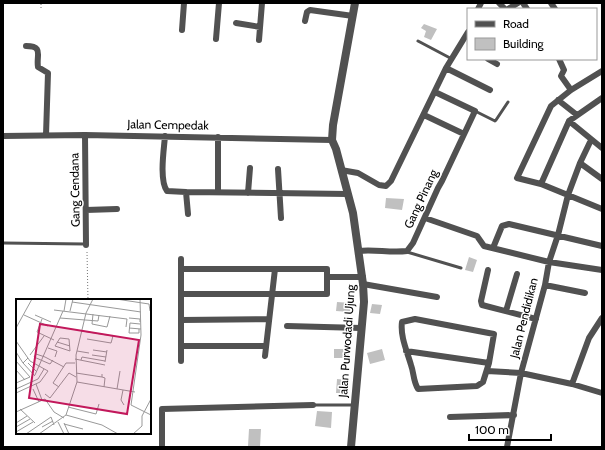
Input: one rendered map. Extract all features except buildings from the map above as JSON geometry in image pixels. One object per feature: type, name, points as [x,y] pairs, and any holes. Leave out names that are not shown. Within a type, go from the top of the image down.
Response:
[{"type":"street","points":[[182,30],[184,3]]},
{"type":"street","points":[[216,39],[219,3]]},
{"type":"street","points":[[259,40],[262,3]]},
{"type":"street","name":"Jalan Purwodadi Ujung","points":[[351,447],[364,302],[363,281],[353,213],[336,149],[332,140],[333,125],[356,3]]},
{"type":"street","points":[[508,8],[518,3]]},
{"type":"street","points":[[305,21],[307,12],[310,10],[353,16]]},
{"type":"street","points":[[236,23],[260,27]]},
{"type":"street","points":[[341,170],[358,173],[379,185],[386,186],[392,181],[446,68],[464,46],[467,36]]},
{"type":"street","points":[[26,46],[33,46],[38,50],[38,67],[48,73],[46,135]]},
{"type":"street","points":[[490,60],[497,64]]},
{"type":"street","points":[[559,60],[564,70],[561,76],[571,90]]},
{"type":"street","points":[[446,68],[490,90]]},
{"type":"street","points":[[602,71],[571,90],[551,106],[517,178],[541,184],[602,209]]},
{"type":"street","points":[[435,92],[475,111]]},
{"type":"street","points":[[541,184],[570,121],[602,98]]},
{"type":"street","points":[[558,100],[577,115]]},
{"type":"street","name":"Gang Pinang","points":[[406,251],[413,243],[475,111]]},
{"type":"street","points":[[424,115],[464,134]]},
{"type":"street","points":[[570,121],[602,148]]},
{"type":"street","name":"Jalan Cempedak","points":[[3,136],[85,135],[332,140]]},
{"type":"street","name":"Gang Cendana","points":[[85,135],[86,244]]},
{"type":"street","points":[[165,136],[163,174],[166,191],[348,194]]},
{"type":"street","points":[[218,137],[218,192]]},
{"type":"street","name":"Jalan Pendidikan","points":[[507,447],[521,373],[545,285],[549,262],[558,235],[568,195],[580,163],[591,140]]},
{"type":"street","points":[[580,163],[602,179]]},
{"type":"street","points":[[248,193],[250,168]]},
{"type":"street","points":[[278,169],[280,218]]},
{"type":"street","points":[[186,192],[188,214]]},
{"type":"street","points":[[86,210],[117,209]]},
{"type":"street","points":[[425,218],[477,236],[484,246],[549,262],[602,270]]},
{"type":"street","points":[[493,248],[498,232],[502,226],[509,224],[602,246]]},
{"type":"street","points":[[358,251],[406,251]]},
{"type":"street","points":[[180,259],[180,361]]},
{"type":"street","points":[[181,269],[327,269],[328,277],[327,294],[181,294]]},
{"type":"street","points":[[265,356],[275,269]]},
{"type":"street","points":[[488,270],[481,304],[536,319]]},
{"type":"street","points":[[506,311],[517,274]]},
{"type":"street","points":[[328,277],[363,281],[437,297]]},
{"type":"street","points":[[545,285],[585,293]]},
{"type":"street","points":[[572,384],[589,338],[602,318]]},
{"type":"street","points":[[181,320],[269,319]]},
{"type":"street","points":[[415,319],[494,334],[489,363],[483,382],[477,386],[418,389],[414,379],[412,366],[406,351],[401,327],[402,322],[415,319]]},
{"type":"street","points":[[287,326],[361,328]]},
{"type":"street","points":[[181,346],[266,346]]},
{"type":"street","points":[[406,351],[489,363]]},
{"type":"street","points":[[487,371],[521,373],[572,384],[602,393]]},
{"type":"street","points":[[162,447],[162,409],[313,406]]},
{"type":"street","points":[[450,417],[514,415]]},
{"type":"lane","points":[[418,41],[452,59]]},
{"type":"lane","points":[[475,111],[495,121],[508,102]]},
{"type":"lane","points":[[3,243],[86,244]]},
{"type":"lane","points":[[406,251],[461,268]]},
{"type":"lane","points":[[313,406],[355,405]]},
{"type":"path","points":[[41,3],[41,8]]},
{"type":"path","points":[[86,244],[88,299]]}]
